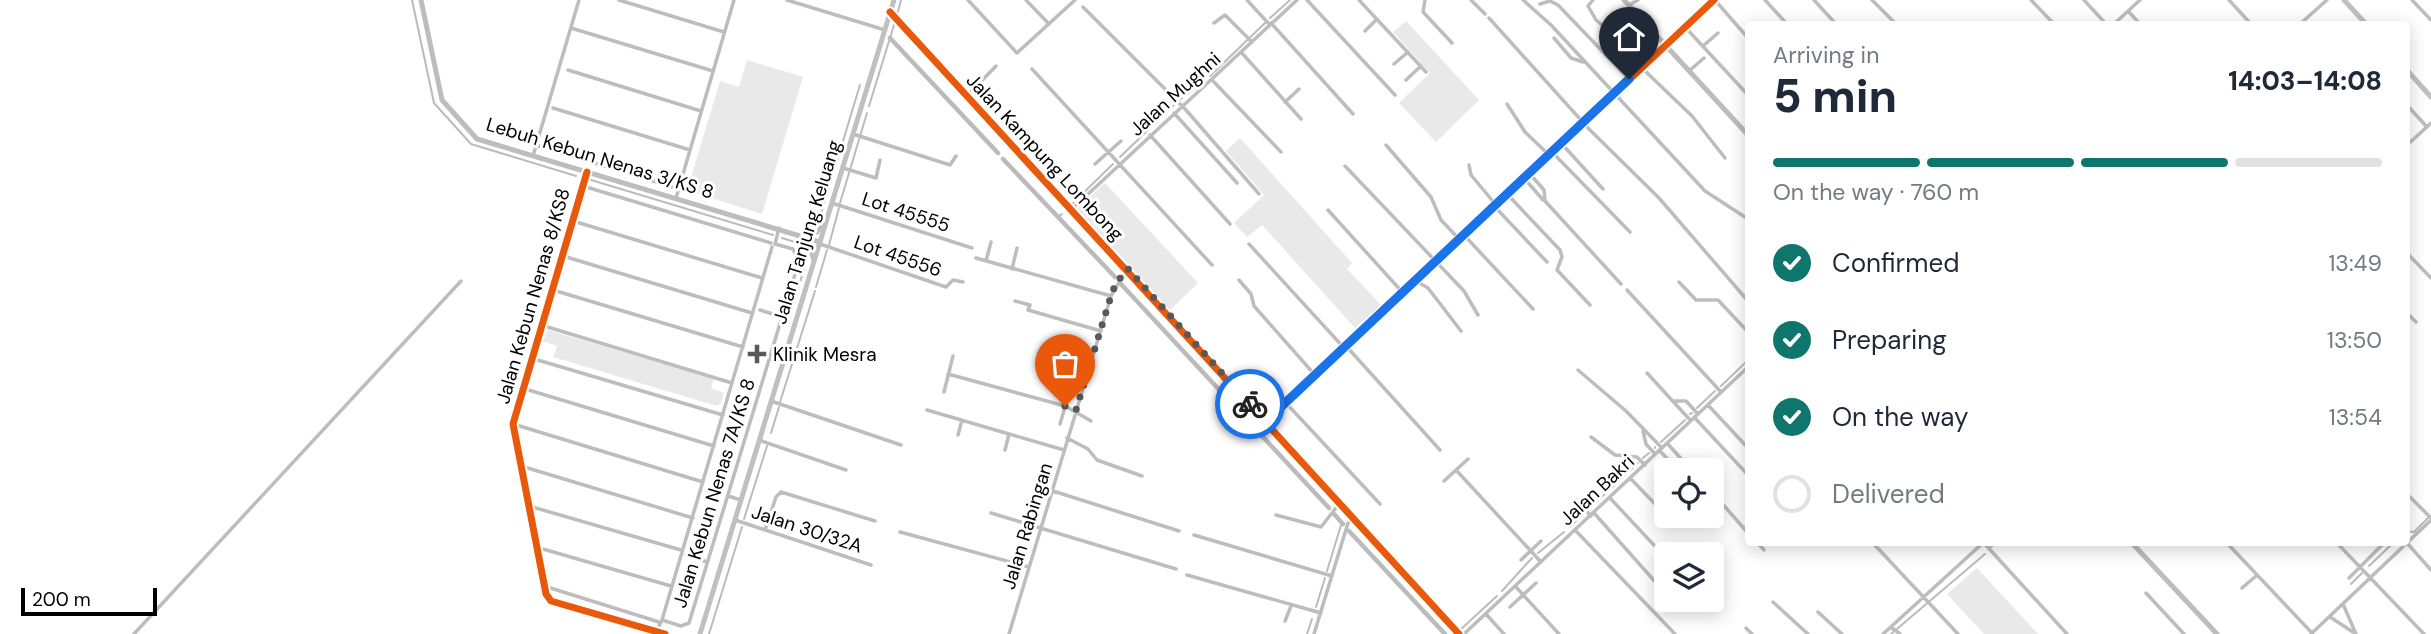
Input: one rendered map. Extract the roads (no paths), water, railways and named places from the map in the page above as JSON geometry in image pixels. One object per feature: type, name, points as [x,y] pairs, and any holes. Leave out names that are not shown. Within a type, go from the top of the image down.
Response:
[{"type":"main road","name":"Jalan Tanjung Keluang","points":[[701,634],[832,203],[848,170],[854,134],[894,0]]},
{"type":"main road","points":[[2344,0],[2363,21]]},
{"type":"main road","points":[[2410,73],[2431,97]]},
{"type":"street","name":"Lebuh Kebun Nenas 3/KS 8","points":[[421,0],[442,100],[477,139],[779,228],[820,243]]},
{"type":"street","points":[[533,156],[579,0]]},
{"type":"street","points":[[618,0],[724,32]]},
{"type":"street","points":[[676,198],[734,0]]},
{"type":"street","points":[[787,0],[885,30]]},
{"type":"street","points":[[968,0],[1017,52],[1075,0]]},
{"type":"street","points":[[1026,0],[1049,24]]},
{"type":"street","points":[[1247,0],[1353,114]]},
{"type":"street","name":"Jalan Mughni","points":[[1072,209],[1297,0]]},
{"type":"street","points":[[1307,0],[1395,95]]},
{"type":"street","points":[[1359,0],[1426,72]]},
{"type":"street","points":[[1425,0],[1423,12],[1452,43]]},
{"type":"street","points":[[1471,0],[1485,14]]},
{"type":"street","points":[[1522,0],[1615,92],[1706,191],[1745,217]]},
{"type":"street","points":[[1592,0],[1588,6],[1590,12],[1607,29],[1628,4],[1638,0]]},
{"type":"street","points":[[1266,421],[1715,0],[1745,35]]},
{"type":"street","points":[[1765,0],[1784,21]]},
{"type":"street","points":[[1814,0],[1833,21]]},
{"type":"street","points":[[1872,0],[1893,21]]},
{"type":"street","points":[[2031,0],[2050,21]]},
{"type":"street","points":[[2084,0],[2103,21]]},
{"type":"street","points":[[2117,21],[2139,0]]},
{"type":"street","points":[[2229,0],[2248,21]]},
{"type":"street","points":[[2303,21],[2326,0]]},
{"type":"street","points":[[2412,0],[2431,20]]},
{"type":"street","points":[[1540,4],[1550,1],[1558,5],[1629,79]]},
{"type":"street","points":[[1628,4],[1745,132]]},
{"type":"street","points":[[1083,7],[1259,194]]},
{"type":"street","points":[[2128,11],[2137,21]]},
{"type":"street","name":"Jalan Kampung Lombong","points":[[890,12],[1462,634]]},
{"type":"street","points":[[1213,23],[1225,15],[1251,41]]},
{"type":"street","points":[[1489,18],[1583,122],[1659,198],[1745,298]]},
{"type":"street","points":[[1365,31],[1377,19]]},
{"type":"street","points":[[1685,27],[1745,92]]},
{"type":"street","points":[[571,28],[713,71]]},
{"type":"street","points":[[1703,46],[1718,33]]},
{"type":"street","points":[[1554,38],[1571,58],[1585,63]]},
{"type":"street","points":[[1241,52],[1301,119]]},
{"type":"street","points":[[1394,64],[1408,52]]},
{"type":"street","points":[[1689,71],[1704,58]]},
{"type":"street","points":[[967,96],[996,66]]},
{"type":"street","points":[[1406,80],[1421,66]]},
{"type":"street","points":[[1642,68],[1692,116],[1725,158]]},
{"type":"street","points":[[1032,69],[1212,265]]},
{"type":"street","points":[[568,70],[702,111]]},
{"type":"street","points":[[1212,80],[1281,152]]},
{"type":"street","points":[[1285,103],[1299,89]]},
{"type":"street","points":[[1507,104],[1525,132],[1630,232]]},
{"type":"street","points":[[553,108],[690,150]]},
{"type":"street","points":[[2410,108],[2429,125],[2410,142]]},
{"type":"street","points":[[1174,113],[1237,183]]},
{"type":"street","points":[[854,134],[950,165],[956,156]]},
{"type":"street","points":[[1150,135],[1230,225]]},
{"type":"street","points":[[1096,164],[1121,141]]},
{"type":"street","points":[[1561,143],[1604,189]]},
{"type":"street","points":[[536,145],[679,189]]},
{"type":"street","points":[[1386,145],[1432,197],[1443,222],[1459,239]]},
{"type":"street","points":[[848,170],[876,178],[880,160]]},
{"type":"street","points":[[1469,165],[1471,175],[1495,206],[1547,262]]},
{"type":"street","points":[[1345,166],[1464,291],[1478,315]]},
{"type":"street","name":"Jalan Kebun Nenas 8/KS8","points":[[544,586],[513,424],[587,172]]},
{"type":"street","points":[[1530,173],[1544,190],[1545,201]]},
{"type":"street","points":[[1524,178],[1621,284]]},
{"type":"street","points":[[583,186],[773,244]]},
{"type":"street","points":[[1507,194],[1560,250],[1562,257],[1557,270],[1590,305]]},
{"type":"street","name":"Lot 45555","points":[[832,203],[972,248]]},
{"type":"street","points":[[1328,210],[1404,294]]},
{"type":"street","points":[[814,260],[806,237],[817,232],[827,220]]},
{"type":"street","points":[[573,222],[763,279]]},
{"type":"street","points":[[656,632],[662,621],[779,228]]},
{"type":"street","points":[[1464,235],[1533,309]]},
{"type":"street","points":[[986,261],[991,242]]},
{"type":"street","name":"Lot 45556","points":[[820,243],[946,287],[953,280],[964,282]]},
{"type":"street","name":"Jalan Kebun Nenas 7A/KS 8","points":[[662,621],[681,626],[689,623],[782,317],[799,258],[793,249],[773,244]]},
{"type":"street","points":[[1249,244],[1440,450]]},
{"type":"street","points":[[1012,268],[1017,248]]},
{"type":"street","points":[[2410,256],[2431,278]]},
{"type":"street","points":[[563,257],[753,313]]},
{"type":"street","points":[[976,258],[1111,296]]},
{"type":"street","name":"Jalan Rabingan","points":[[1009,634],[1098,330],[1116,283],[1128,269]]},
{"type":"street","points":[[1240,280],[1251,293],[1254,306],[1315,375]]},
{"type":"street","points":[[134,634],[461,281]]},
{"type":"street","points":[[1416,281],[1446,308],[1461,331]]},
{"type":"street","points":[[1679,282],[1696,300],[1715,298],[1745,329]]},
{"type":"street","points":[[553,290],[743,347]]},
{"type":"street","points":[[1626,290],[1721,392]]},
{"type":"street","points":[[1015,301],[1030,305],[1028,310],[1098,330]]},
{"type":"street","points":[[761,310],[782,317]]},
{"type":"street","points":[[2410,316],[2416,322]]},
{"type":"street","points":[[541,325],[733,383]]},
{"type":"street","points":[[944,392],[953,356]]},
{"type":"street","points":[[531,358],[723,415]]},
{"type":"street","points":[[1578,370],[1611,402],[1626,411],[1666,458]]},
{"type":"street","name":"Jalan Bakri","points":[[1462,634],[1516,587],[1745,370]]},
{"type":"street","points":[[1647,373],[1673,401],[1694,417],[1745,472]]},
{"type":"street","points":[[948,374],[1065,406],[1091,421]]},
{"type":"street","points":[[522,388],[714,446]]},
{"type":"street","points":[[1059,424],[1070,390]]},
{"type":"street","points":[[771,401],[901,445]]},
{"type":"street","points":[[1673,401],[1686,401],[1694,417]]},
{"type":"street","points":[[1286,403],[1380,504]]},
{"type":"street","points":[[1708,405],[1745,445]]},
{"type":"street","points":[[927,410],[1064,450]]},
{"type":"street","points":[[958,435],[962,421]]},
{"type":"street","points":[[513,424],[704,481]]},
{"type":"street","points":[[1643,430],[1644,440],[1659,451]]},
{"type":"street","points":[[1005,450],[1009,434]]},
{"type":"street","points":[[1591,437],[1615,454],[1637,457],[1644,465]]},
{"type":"street","points":[[1067,438],[1088,449],[1097,460],[1142,476]]},
{"type":"street","points":[[759,440],[846,470]]},
{"type":"street","points":[[1667,443],[1680,458]]},
{"type":"street","points":[[1444,481],[1468,459]]},
{"type":"street","points":[[521,466],[693,517]]},
{"type":"street","points":[[1456,470],[1541,562]]},
{"type":"street","points":[[1630,478],[1654,503]]},
{"type":"street","points":[[1053,491],[1180,531]]},
{"type":"street","points":[[765,530],[776,497],[781,492],[875,521]]},
{"type":"street","points":[[728,496],[741,500]]},
{"type":"street","points":[[2410,497],[2430,518],[2410,539]]},
{"type":"street","points":[[1610,498],[1654,545]]},
{"type":"street","points":[[1576,499],[1654,581]]},
{"type":"street","points":[[1276,515],[1321,527],[1328,514],[1340,503]]},
{"type":"street","points":[[529,506],[682,550]]},
{"type":"street","points":[[1724,506],[1745,530]]},
{"type":"street","points":[[991,513],[1177,569]]},
{"type":"street","points":[[1314,634],[1348,523],[1354,518]]},
{"type":"street","name":"Jalan 30/32A","points":[[735,520],[871,565]]},
{"type":"street","points":[[1576,530],[1675,634]]},
{"type":"street","points":[[900,533],[1029,567]]},
{"type":"street","points":[[1194,535],[1332,576]]},
{"type":"street","points":[[1521,560],[1541,541]]},
{"type":"street","points":[[1760,546],[1764,550]]},
{"type":"street","points":[[1876,546],[1958,634]]},
{"type":"street","points":[[1883,634],[1926,601],[1980,546]]},
{"type":"street","points":[[1986,546],[2067,634]]},
{"type":"street","points":[[2135,546],[2217,634]]},
{"type":"street","points":[[2230,546],[2312,633],[2403,546]]},
{"type":"street","points":[[2340,546],[2424,634]]},
{"type":"street","points":[[2349,578],[2381,546]]},
{"type":"street","points":[[2397,546],[2400,549]]},
{"type":"street","points":[[2410,546],[2431,570]]},
{"type":"street","points":[[536,547],[671,586]]},
{"type":"street","points":[[1013,580],[1023,548]]},
{"type":"street","points":[[686,555],[708,562]]},
{"type":"street","points":[[1187,575],[1321,613]]},
{"type":"street","points":[[2242,588],[2256,576]]},
{"type":"street","points":[[1510,607],[1536,583]]},
{"type":"street","points":[[544,586],[662,621]]},
{"type":"street","points":[[544,586],[551,601],[665,634]]},
{"type":"street","points":[[1516,587],[1559,634]]},
{"type":"street","points":[[2146,593],[2184,634]]},
{"type":"street","points":[[1773,602],[1808,634]]},
{"type":"street","points":[[2343,604],[2356,634]]},
{"type":"street","points":[[1285,621],[1291,606]]},
{"type":"street","points":[[1818,612],[1842,634]]},
{"type":"street","points":[[1486,614],[1504,634]]},
{"type":"street","points":[[2330,617],[2356,634]]},
{"type":"street","points":[[1746,628],[1752,634]]},
{"type":"street","points":[[1892,628],[1899,633]]},
{"type":"waterway","points":[[412,0],[434,103],[471,144],[576,176]]},
{"type":"waterway","points":[[897,15],[901,0]]},
{"type":"waterway","points":[[1270,18],[1290,0]]},
{"type":"waterway","points":[[1210,76],[1265,23]]},
{"type":"waterway","points":[[869,106],[894,25]]},
{"type":"waterway","points":[[890,38],[998,153]]},
{"type":"waterway","points":[[1178,101],[1205,81]]},
{"type":"waterway","points":[[808,230],[817,227],[860,85]]},
{"type":"waterway","points":[[1120,157],[1174,105]]},
{"type":"waterway","points":[[840,203],[867,113]]},
{"type":"waterway","points":[[1003,159],[1115,277]]},
{"type":"waterway","points":[[1072,204],[1113,164]]},
{"type":"waterway","points":[[591,180],[773,235]]},
{"type":"waterway","points":[[829,245],[839,208]]},
{"type":"waterway","points":[[1058,217],[1062,214]]},
{"type":"waterway","points":[[782,238],[801,244],[809,253],[797,292]]},
{"type":"waterway","points":[[816,287],[827,250]]},
{"type":"waterway","points":[[1120,283],[1329,508]]},
{"type":"waterway","points":[[780,402],[815,291]]},
{"type":"waterway","points":[[1721,386],[1745,363]]},
{"type":"waterway","points":[[1697,408],[1715,391]]},
{"type":"waterway","points":[[771,433],[779,407]]},
{"type":"waterway","points":[[1661,442],[1685,420]]},
{"type":"waterway","points":[[744,519],[767,446]]},
{"type":"waterway","points":[[1643,458],[1649,453]]},
{"type":"waterway","points":[[1589,509],[1638,463]]},
{"type":"waterway","points":[[1334,514],[1343,524]]},
{"type":"waterway","points":[[1570,527],[1583,514]]},
{"type":"waterway","points":[[2410,532],[2414,532],[2430,516]]},
{"type":"waterway","points":[[1327,571],[1342,522]]},
{"type":"waterway","points":[[709,634],[742,527]]},
{"type":"waterway","points":[[1349,531],[1445,634]]},
{"type":"waterway","points":[[1538,553],[1564,532]]},
{"type":"waterway","points":[[2369,566],[2390,546]]},
{"type":"waterway","points":[[1891,634],[1985,554]]},
{"type":"waterway","points":[[1502,591],[1532,558]]},
{"type":"waterway","points":[[2351,584],[2362,573]]},
{"type":"waterway","points":[[1316,607],[1325,578]]},
{"type":"waterway","points":[[1460,630],[1497,596]]},
{"type":"waterway","points":[[1307,634],[1312,619]]},
{"type":"place","name":"Klinik Mesra","points":[[757,354]]}]
